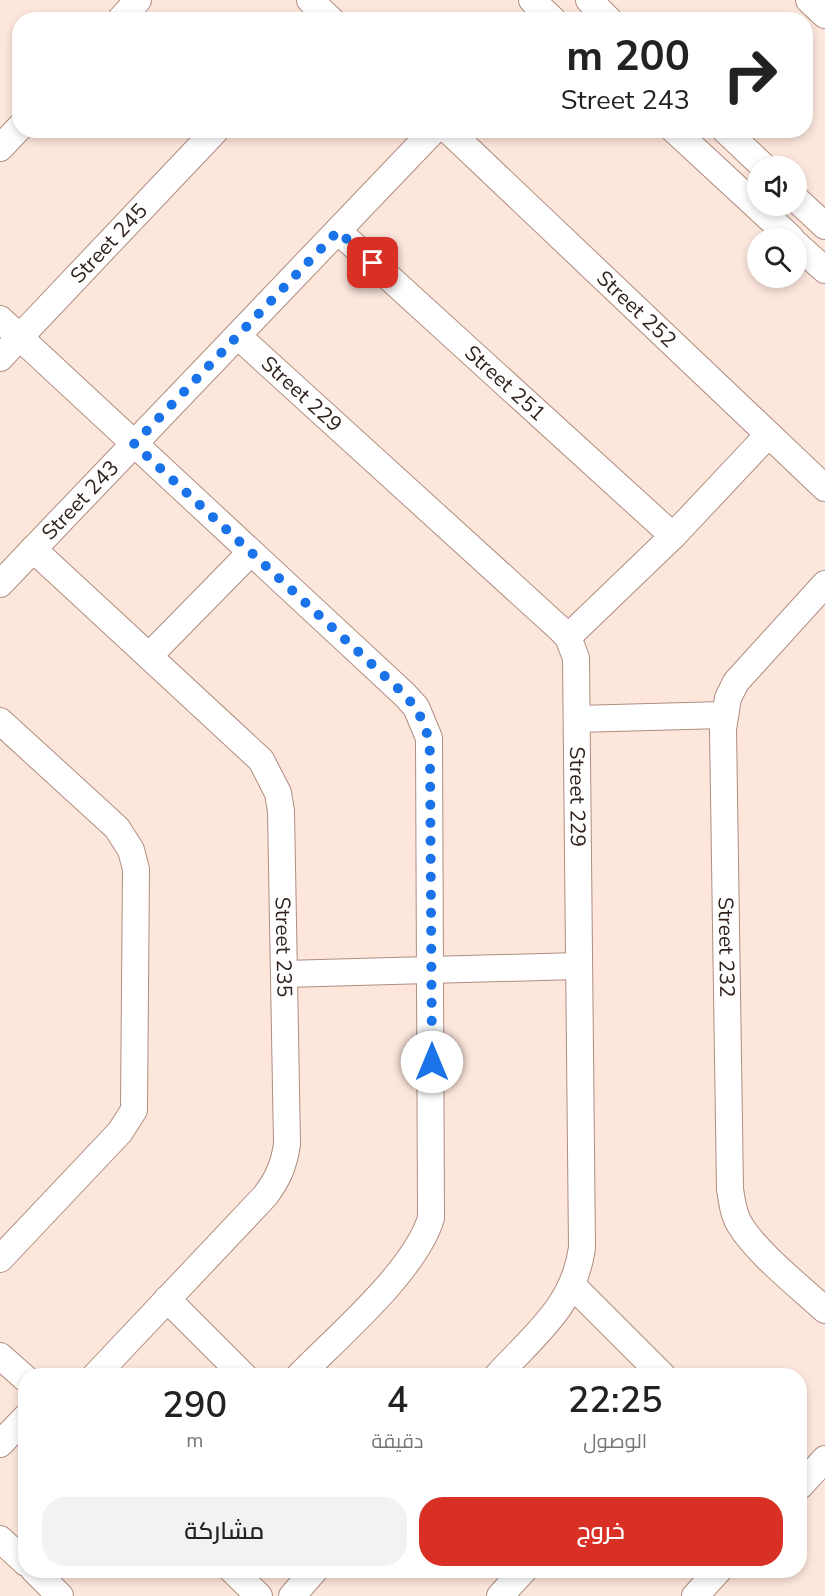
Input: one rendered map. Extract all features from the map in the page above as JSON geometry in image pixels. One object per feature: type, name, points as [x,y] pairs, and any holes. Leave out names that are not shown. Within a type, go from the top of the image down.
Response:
[{"type":"street","points":[[127,12],[138,0]]},
{"type":"street","points":[[589,0],[601,12]]},
{"type":"street","points":[[809,0],[825,15]]},
{"type":"street","points":[[0,148],[12,135]]},
{"type":"street","name":"Street 245","points":[[0,358],[208,138]]},
{"type":"street","name":"Street 243","points":[[0,584],[426,138]]},
{"type":"street","name":"Street 252","points":[[456,138],[825,488]]},
{"type":"street","points":[[683,138],[780,228]]},
{"type":"street","points":[[733,138],[752,156]]},
{"type":"street","points":[[807,209],[825,226]]},
{"type":"street","name":"Street 251","points":[[338,231],[673,536]]},
{"type":"street","points":[[807,254],[825,270]]},
{"type":"street","points":[[0,319],[404,694],[416,706],[429,738],[433,1200],[426,1235],[406,1265],[307,1368]]},
{"type":"street","name":"Street 229","points":[[238,336],[568,637],[576,658],[582,1248],[573,1286],[562,1305],[504,1368]]},
{"type":"street","points":[[568,637],[673,536],[768,435]]},
{"type":"street","name":"Street 235","points":[[33,549],[261,760],[278,793],[281,811],[287,1144],[284,1163],[276,1181],[265,1196],[102,1368]]},
{"type":"street","points":[[149,656],[251,552]]},
{"type":"street","name":"Street 232","points":[[825,584],[735,681],[723,716],[730,1189],[733,1208],[740,1224],[751,1239],[825,1310]]},
{"type":"street","points":[[577,719],[723,716]]},
{"type":"street","points":[[0,721],[117,828],[131,850],[136,869],[134,1110],[120,1132],[0,1258]]},
{"type":"street","points":[[284,974],[578,966]]},
{"type":"street","points":[[573,1286],[655,1368]]},
{"type":"street","points":[[167,1299],[236,1368]]},
{"type":"street","points":[[0,1356],[18,1373]]},
{"type":"street","points":[[0,1444],[18,1425]]},
{"type":"street","points":[[807,1478],[825,1459]]},
{"type":"street","points":[[0,1539],[18,1556]]},
{"type":"street","points":[[41,1578],[60,1596]]},
{"type":"street","points":[[240,1578],[259,1596]]},
{"type":"street","points":[[292,1596],[308,1578]]},
{"type":"street","points":[[500,1596],[517,1578]]},
{"type":"street","points":[[695,1596],[712,1578]]},
{"type":"route","points":[[373,263],[338,231],[134,444],[404,694],[416,706],[424,722],[429,738],[430,755],[432,1062]]}]
